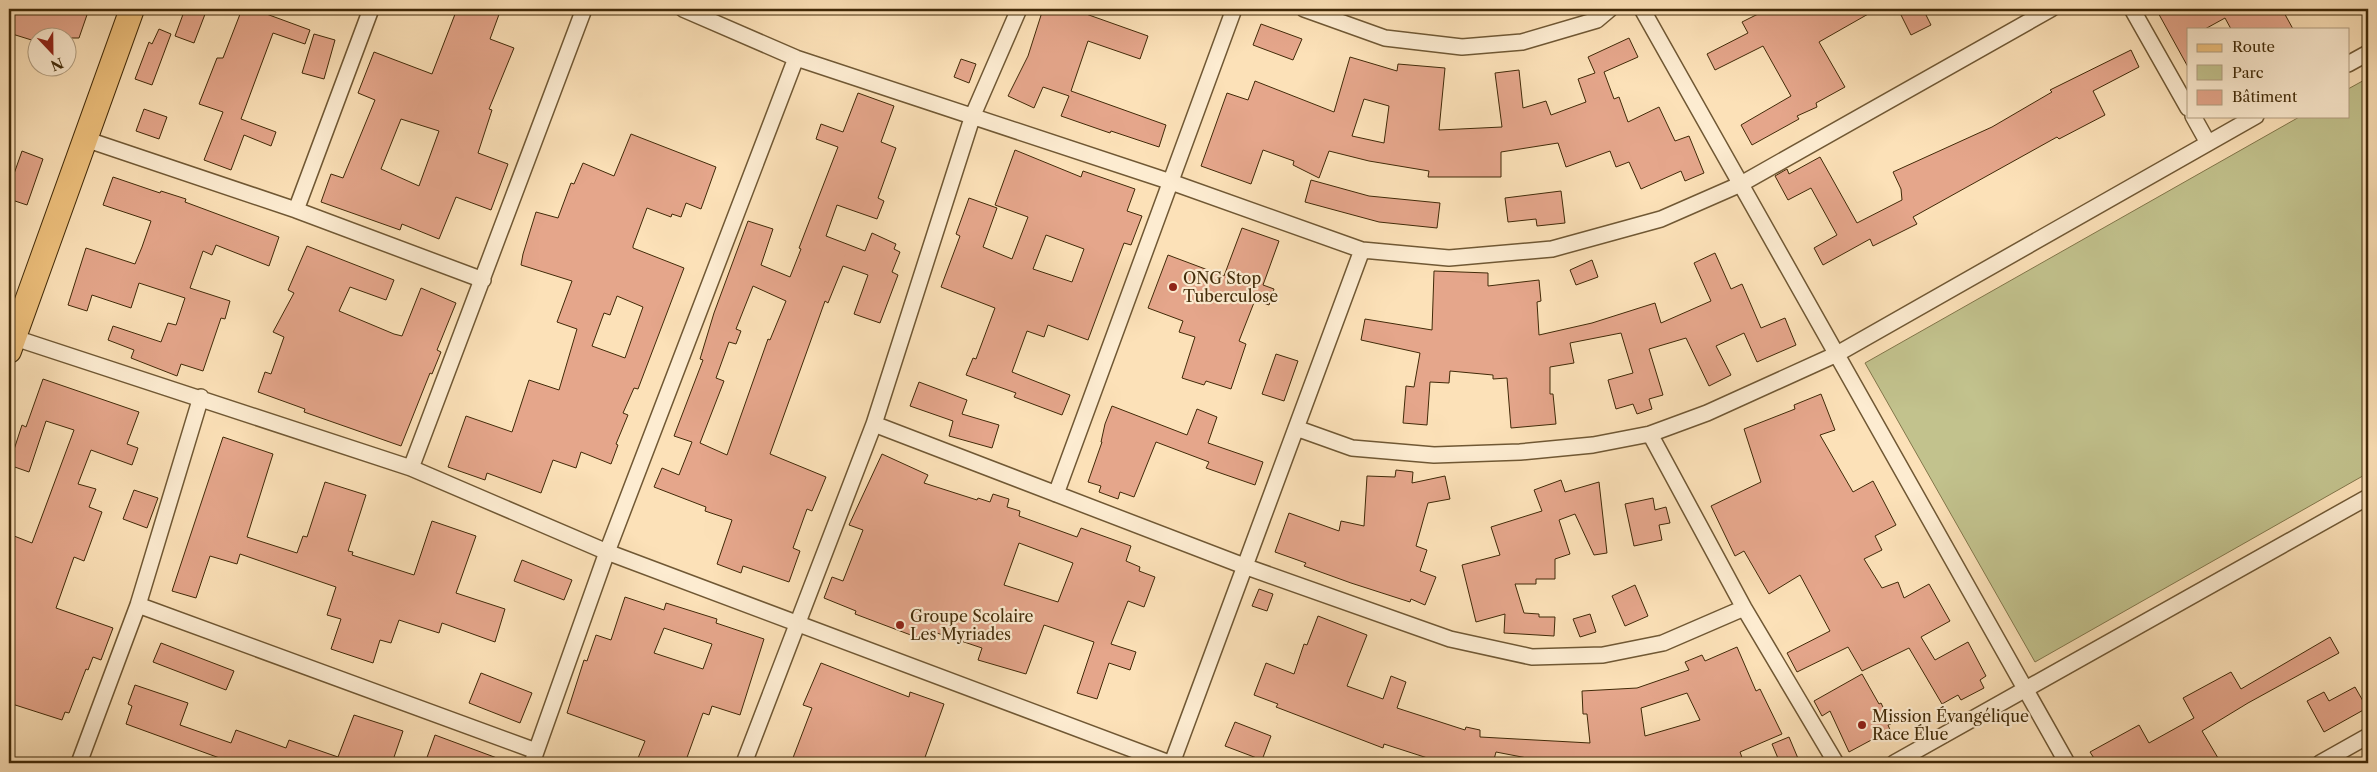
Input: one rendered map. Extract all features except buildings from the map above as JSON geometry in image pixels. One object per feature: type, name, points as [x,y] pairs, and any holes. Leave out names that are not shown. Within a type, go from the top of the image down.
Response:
[{"type":"main road","points":[[10,341],[132,9]]},
{"type":"street","points":[[296,210],[371,9]]},
{"type":"street","points":[[411,468],[584,9]]},
{"type":"street","points":[[683,9],[796,58],[974,115],[1362,250],[1449,258],[1552,250],[1661,219],[1741,184],[2051,9]]},
{"type":"street","points":[[744,763],[874,424],[974,115],[1019,9]]},
{"type":"street","points":[[1056,494],[1234,9]]},
{"type":"street","points":[[1304,9],[1385,38],[1462,47],[1522,42],[1597,20],[1610,9]]},
{"type":"street","points":[[1642,9],[2067,763]]},
{"type":"street","points":[[2132,9],[2187,106]]},
{"type":"street","points":[[2350,63],[2368,53]]},
{"type":"street","points":[[138,605],[534,757],[607,552],[796,58]]},
{"type":"street","points":[[2194,118],[2208,143]]},
{"type":"street","points":[[1296,428],[1352,448],[1434,454],[1520,452],[1584,446],[1650,434],[1707,413],[1837,354],[2252,118]]},
{"type":"street","points":[[85,139],[296,210],[482,280]]},
{"type":"street","points":[[10,341],[201,397],[411,468],[607,552],[1171,763],[1362,250]]},
{"type":"street","points":[[79,763],[138,605],[201,397]]},
{"type":"street","points":[[874,424],[1244,566],[1450,639],[1532,657],[1603,656],[1663,643],[1744,608]]},
{"type":"street","points":[[1650,434],[1744,608],[1836,763]]},
{"type":"street","points":[[1894,763],[2368,497]]},
{"type":"street","points":[[2320,763],[2368,736]]},
{"type":"green space","points":[[2368,78],[2368,473],[2035,662],[1865,363],[2297,118],[2350,118],[2350,88]]},
{"type":"place","name":"ONG Stop Tuberculose","points":[[1173,287]]},
{"type":"place","name":"Groupe Scolaire Les Myriades","points":[[900,625]]},
{"type":"place","name":"Mission Évangélique Race Élue","points":[[1862,725]]}]
